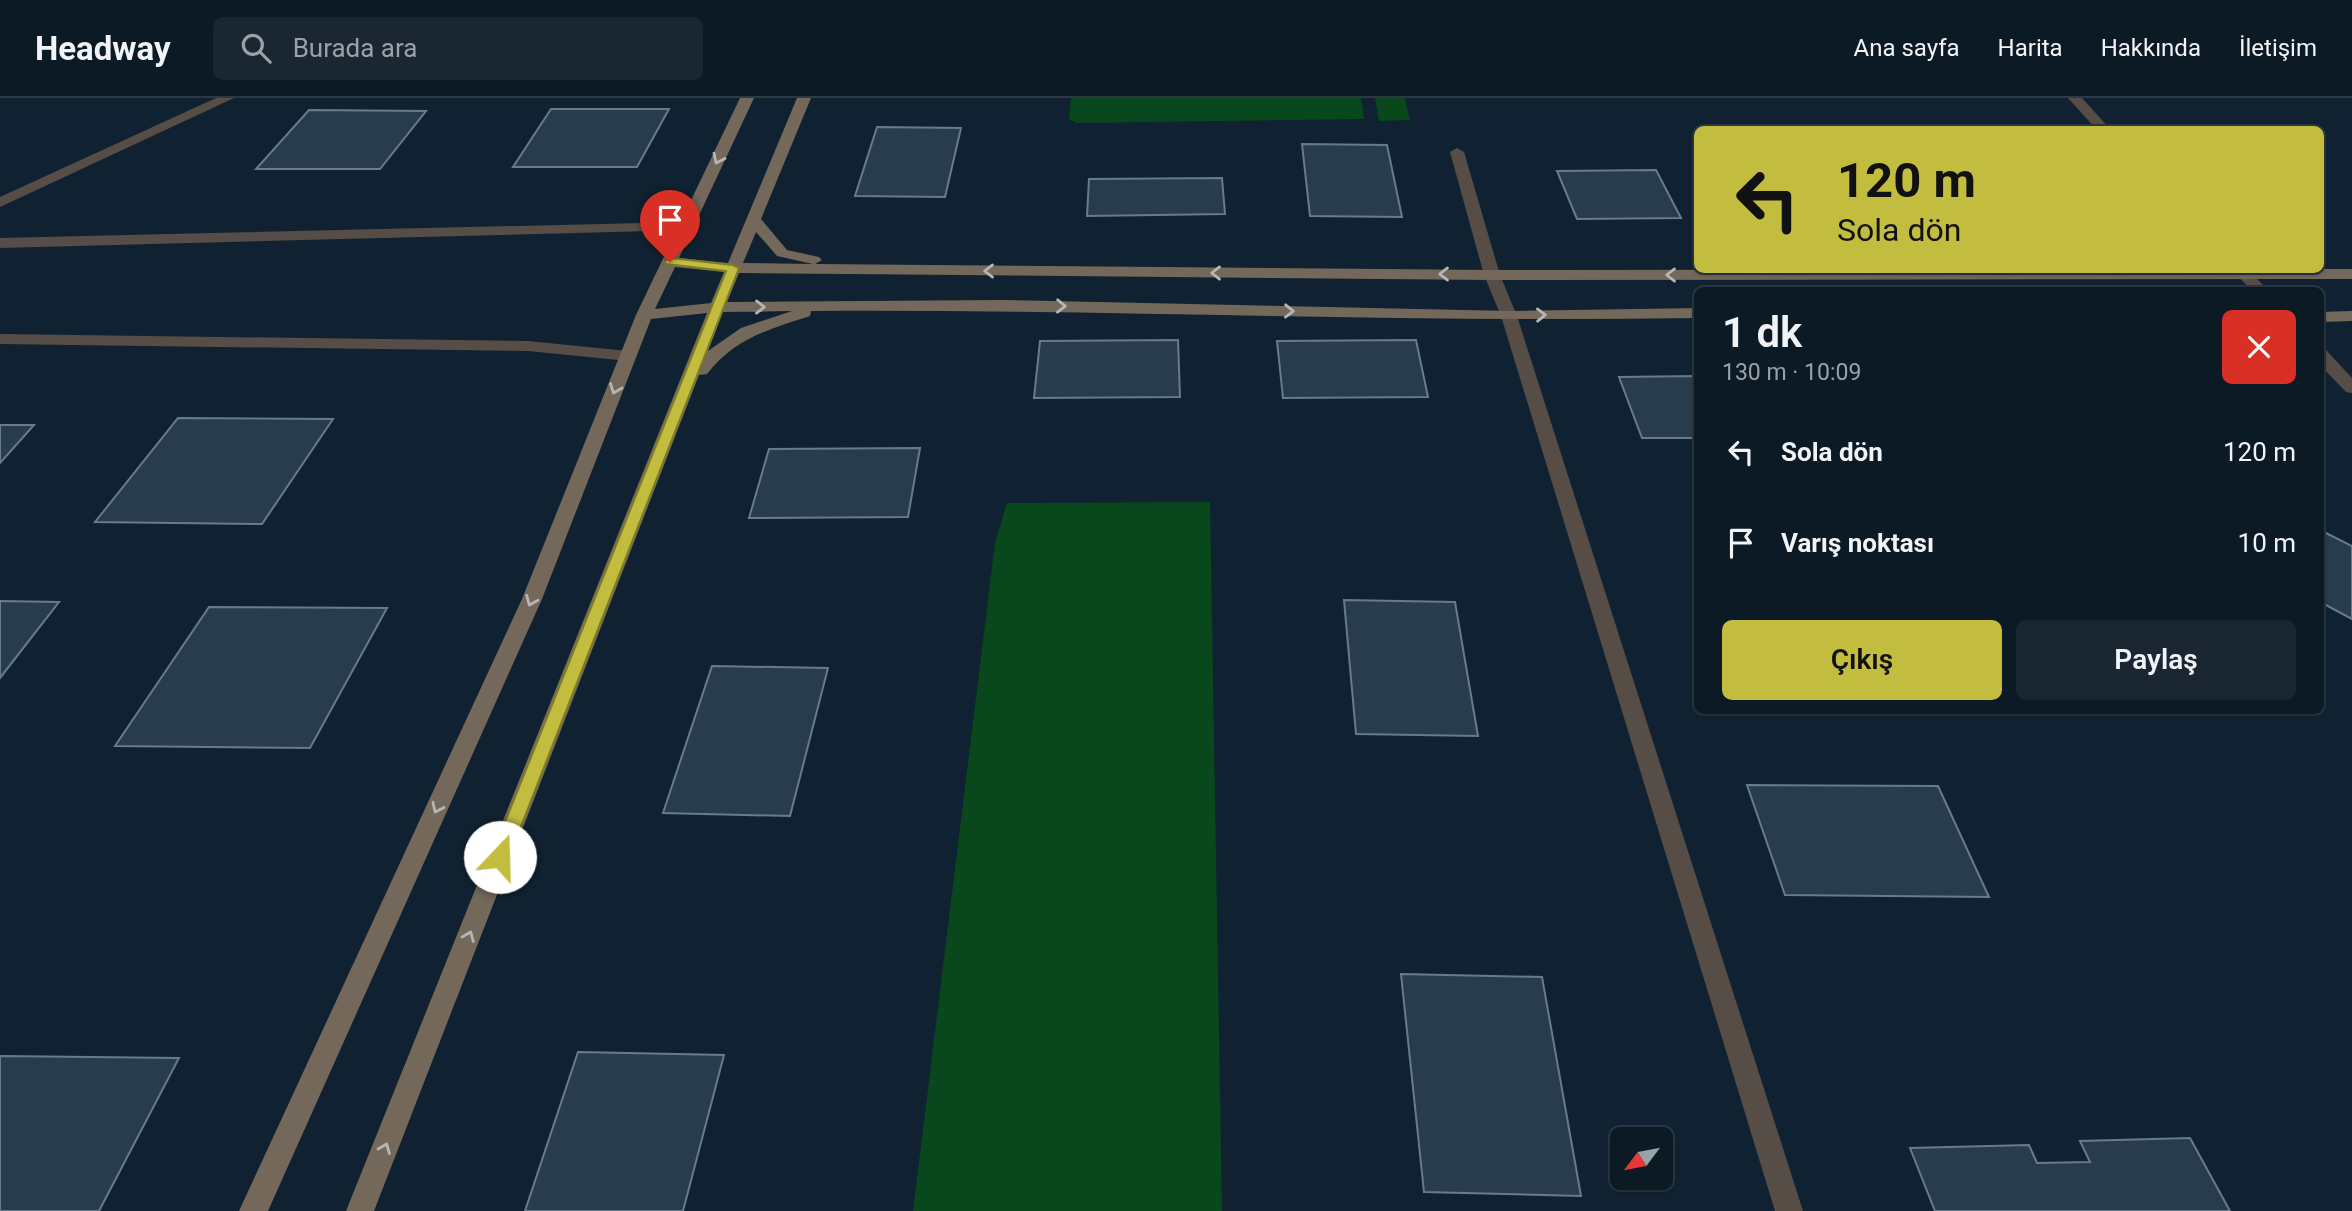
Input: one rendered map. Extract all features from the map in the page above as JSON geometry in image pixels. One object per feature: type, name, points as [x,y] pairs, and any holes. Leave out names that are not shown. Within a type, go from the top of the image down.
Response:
[{"type":"main road","points":[[253,1211],[532,600],[644,315],[747,98]]},
{"type":"main road","points":[[360,1211],[733,268],[804,98]]},
{"type":"main road","points":[[754,220],[782,253],[878,270]]},
{"type":"main road","points":[[670,262],[733,268],[878,270],[1492,275],[1991,273]]},
{"type":"main road","points":[[2278,273],[2351,275]]},
{"type":"main road","points":[[644,315],[718,307],[1002,305],[1509,316],[1694,313]]},
{"type":"main road","points":[[680,401],[715,349],[753,328],[829,306]]},
{"type":"main road","points":[[2324,317],[2352,316]]},
{"type":"street","points":[[0,203],[227,98]]},
{"type":"street","points":[[2075,98],[2101,126]]},
{"type":"street","points":[[1457,152],[1492,275],[1509,316],[1789,1211]]},
{"type":"street","points":[[0,243],[685,227]]},
{"type":"street","points":[[2242,273],[2257,287]]},
{"type":"street","points":[[0,340],[528,346],[628,356]]},
{"type":"street","points":[[2324,358],[2352,388]]},
{"type":"green space","points":[[1071,98],[1361,98],[1364,119],[1077,123],[1069,119]]},
{"type":"green space","points":[[1375,98],[1405,98],[1410,120],[1379,121]]},
{"type":"green space","points":[[1210,502],[1222,1211],[913,1211],[995,543],[1007,503]]},
{"type":"building","points":[[551,109],[669,109],[637,167],[513,167]]},
{"type":"building","points":[[309,110],[426,111],[380,169],[256,169]]},
{"type":"building","points":[[877,127],[961,128],[945,197],[855,196]]},
{"type":"building","points":[[1302,144],[1387,145],[1402,217],[1310,216]]},
{"type":"building","points":[[1656,170],[1681,218],[1577,219],[1557,171]]},
{"type":"building","points":[[1222,178],[1225,214],[1087,216],[1089,179]]},
{"type":"building","points":[[1178,340],[1180,397],[1034,398],[1040,341]]},
{"type":"building","points":[[1416,340],[1428,397],[1283,398],[1277,341]]},
{"type":"building","points":[[1694,376],[1694,438],[1642,438],[1619,377]]},
{"type":"building","points":[[178,418],[333,419],[262,524],[95,522]]},
{"type":"building","points":[[0,425],[34,425],[0,463]]},
{"type":"building","points":[[920,448],[908,517],[749,518],[769,449]]},
{"type":"building","points":[[2324,532],[2352,546],[2352,619],[2324,604]]},
{"type":"building","points":[[1344,600],[1455,602],[1478,736],[1356,734]]},
{"type":"building","points":[[0,601],[59,602],[0,678]]},
{"type":"building","points":[[209,607],[387,608],[310,748],[115,746]]},
{"type":"building","points":[[712,666],[828,668],[790,816],[663,813]]},
{"type":"building","points":[[1747,785],[1938,786],[1989,897],[1785,895]]},
{"type":"building","points":[[1401,974],[1542,977],[1581,1196],[1424,1192]]},
{"type":"building","points":[[578,1052],[724,1055],[683,1211],[525,1211]]},
{"type":"building","points":[[0,1056],[179,1058],[99,1211],[0,1211]]},
{"type":"building","points":[[2190,1138],[2230,1211],[1935,1211],[1910,1148],[2029,1145],[2037,1163],[2090,1162],[2080,1141]]},
{"type":"route","points":[[500,857],[733,268],[670,262]]}]
